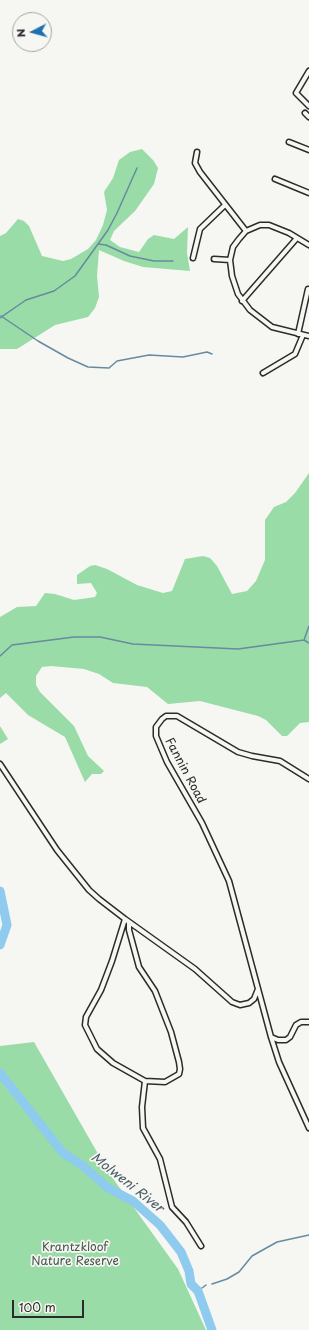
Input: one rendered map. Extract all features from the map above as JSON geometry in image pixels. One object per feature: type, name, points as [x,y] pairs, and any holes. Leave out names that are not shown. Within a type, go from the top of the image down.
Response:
[{"type":"street","points":[[309,71],[296,93],[309,106]]},
{"type":"street","points":[[289,142],[309,150]]},
{"type":"street","points":[[197,152],[194,160],[196,167],[246,231]]},
{"type":"street","points":[[275,179],[309,192]]},
{"type":"street","points":[[193,258],[200,229],[225,205]]},
{"type":"street","points":[[309,246],[283,230],[264,224],[246,231],[234,246],[230,260],[234,285],[242,301],[250,310],[272,327],[309,336]]},
{"type":"street","points":[[242,301],[297,238]]},
{"type":"street","points":[[214,259],[230,260]]},
{"type":"street","points":[[298,334],[308,289]]},
{"type":"street","points":[[263,373],[295,354],[304,335]]},
{"type":"street","name":"Fannin Road","points":[[309,779],[280,761],[238,752],[177,716],[166,716],[162,718],[156,727],[156,736],[166,762],[202,823],[228,881],[271,1038],[279,1062],[309,1128]]},
{"type":"street","points":[[0,764],[57,850],[90,890],[129,922],[196,969],[236,1004],[244,1004],[252,1001],[258,989]]},
{"type":"street","points":[[125,919],[101,990],[84,1020],[97,1048],[113,1063],[145,1081],[166,1082],[178,1074],[180,1069],[171,1032],[155,991],[139,967],[129,922]]},
{"type":"street","points":[[271,1038],[286,1040],[290,1037],[296,1025],[301,1022],[309,1022]]},
{"type":"street","points":[[145,1081],[142,1107],[144,1128],[160,1159],[172,1207],[186,1222],[201,1246]]},
{"type":"green space","points":[[142,149],[153,160],[158,168],[154,184],[135,211],[114,231],[110,240],[120,247],[139,252],[148,239],[154,235],[174,239],[188,227],[187,253],[190,271],[143,267],[124,261],[99,250],[97,276],[99,297],[95,308],[88,317],[55,325],[17,349],[0,349],[0,236],[6,233],[18,219],[24,221],[29,226],[42,256],[63,261],[71,259],[88,249],[96,240],[103,225],[107,210],[104,192],[113,178],[119,160],[130,152]]},
{"type":"green space","points":[[309,473],[309,722],[300,723],[287,736],[282,736],[266,720],[258,716],[200,701],[168,704],[147,687],[113,683],[99,674],[84,669],[51,666],[42,667],[36,676],[36,685],[40,692],[74,726],[88,756],[104,771],[101,774],[92,774],[85,782],[65,737],[28,715],[6,693],[0,698],[0,617],[17,607],[36,606],[45,593],[55,594],[74,600],[95,597],[97,593],[91,583],[77,584],[77,575],[90,566],[95,565],[107,569],[137,585],[163,593],[172,591],[185,559],[203,556],[210,558],[217,566],[232,594],[247,591],[256,581],[265,560],[265,520],[274,507],[286,502],[295,493]]},
{"type":"green space","points":[[0,726],[8,739],[0,744]]},
{"type":"green space","name":"Krantzkloof Nature Reserve","points":[[34,1042],[109,1173],[178,1269],[206,1330],[0,1330],[0,1046]]},
{"type":"waterway","points":[[0,318],[26,300],[54,291],[75,276],[108,230],[137,168]]},
{"type":"waterway","points":[[98,244],[106,245],[130,256],[154,261],[173,261]]},
{"type":"waterway","points":[[1,316],[38,341],[68,358],[88,367],[109,368],[117,361],[149,355],[183,357],[207,352],[212,354]]},
{"type":"waterway","points":[[304,640],[309,626]]},
{"type":"waterway","points":[[0,656],[12,645],[74,637],[100,637],[133,644],[238,649],[304,640],[309,643]]},
{"type":"waterway","name":"Molweni River","points":[[0,891],[7,925],[0,945]]},
{"type":"waterway","name":"Molweni River","points":[[0,1073],[63,1153],[82,1165],[108,1188],[133,1201],[160,1225],[181,1252],[189,1271],[191,1284],[198,1291],[212,1330]]},
{"type":"waterway","points":[[212,1284],[227,1279],[239,1272],[252,1256],[277,1242],[309,1235]]},
{"type":"waterway","points":[[198,1291],[206,1285]]}]
